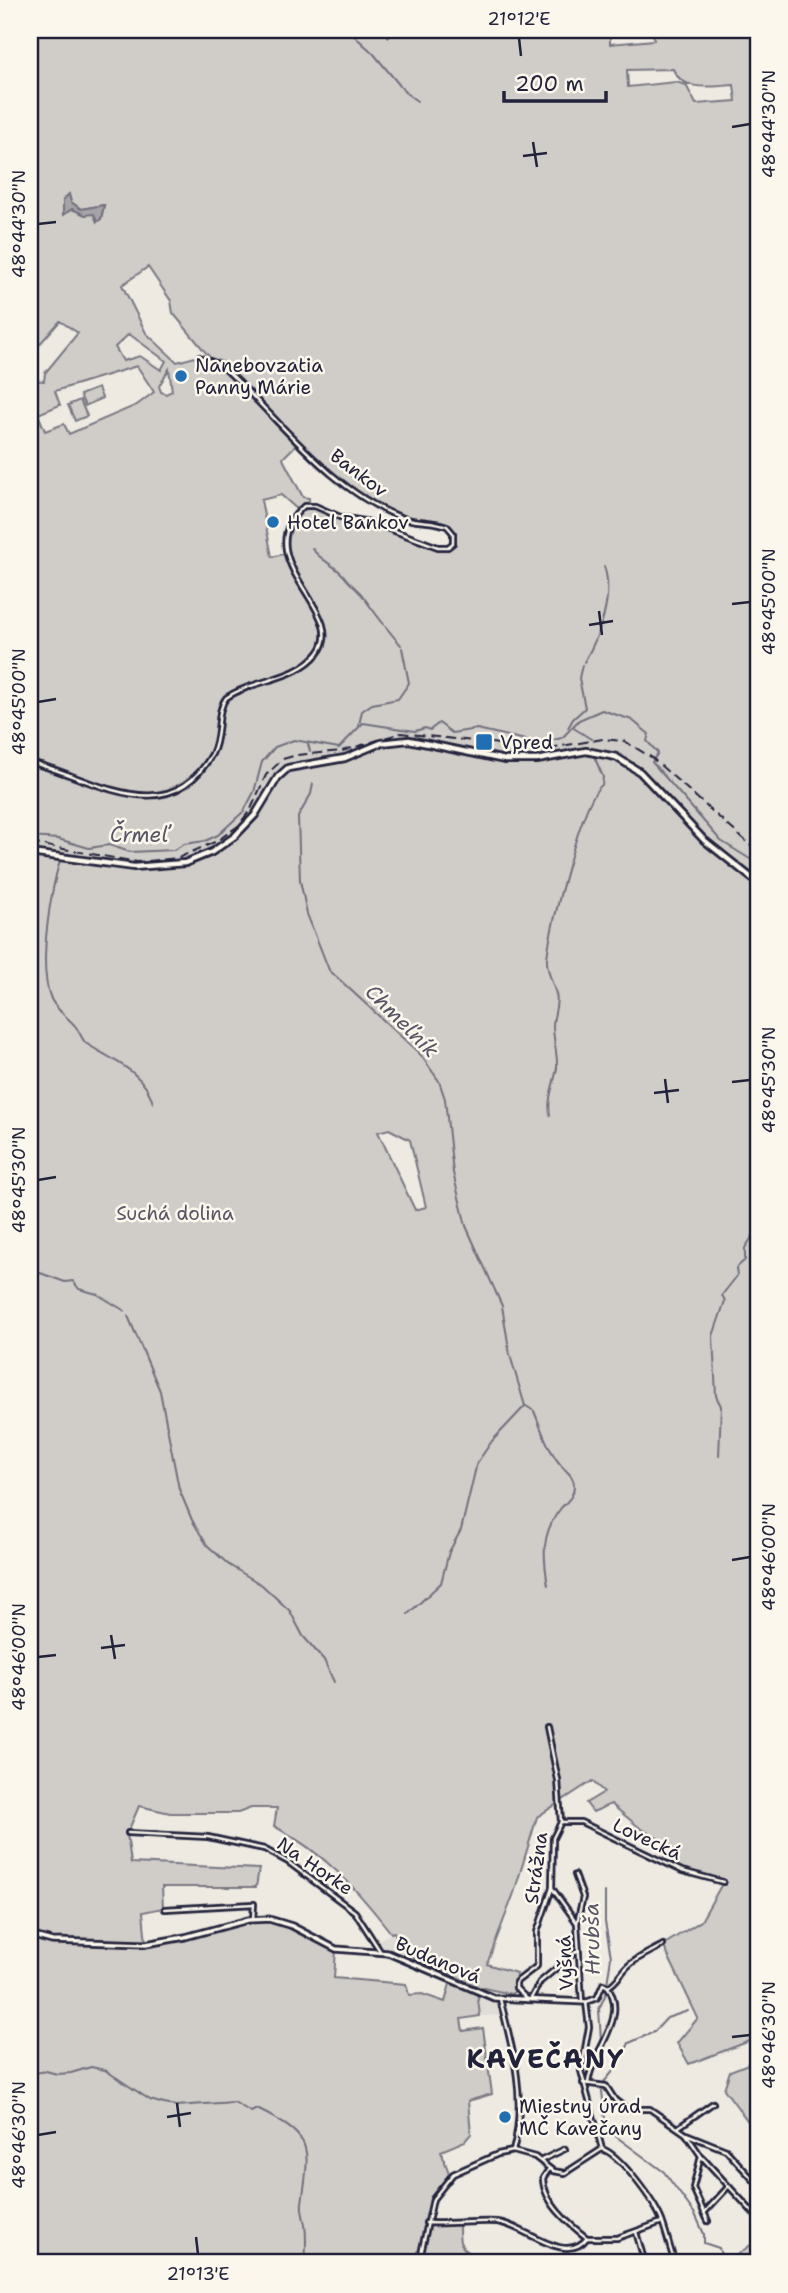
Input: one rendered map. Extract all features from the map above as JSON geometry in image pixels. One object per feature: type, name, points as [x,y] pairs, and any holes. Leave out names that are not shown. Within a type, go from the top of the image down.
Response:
[{"type":"main road","points":[[30,853],[134,867],[184,863],[212,852],[235,836],[255,815],[278,777],[288,768],[345,758],[381,743],[409,740],[505,760],[537,760],[586,751],[616,757],[640,772],[704,840],[758,883]]},
{"type":"street","name":"Bankov","points":[[30,762],[115,792],[170,794],[180,790],[213,751],[226,698],[299,668],[319,653],[323,640],[323,624],[290,567],[287,540],[292,521],[306,505],[340,517],[370,522],[438,547],[451,545],[453,533],[444,524],[401,518],[358,494],[323,464],[221,365],[199,357]]},
{"type":"street","name":"Strážna","points":[[529,2000],[516,1988],[516,1982],[537,1968],[537,1932],[552,1888],[553,1838],[561,1822],[558,1780],[547,1727]]},
{"type":"street","name":"Lovecká","points":[[561,1822],[581,1822],[682,1871],[723,1882]]},
{"type":"street","name":"Na Horke","points":[[128,1833],[208,1837],[264,1849],[288,1862],[355,1912],[380,1951]]},
{"type":"street","points":[[575,1875],[583,1897],[577,1923]]},
{"type":"street","name":"Vyšná","points":[[552,1888],[577,1923],[578,1950],[589,2027],[581,2060],[583,2083],[602,2149]]},
{"type":"street","points":[[165,1909],[254,1904],[253,1919]]},
{"type":"street","name":"Budanová","points":[[30,1935],[52,1941],[146,1944],[253,1919],[285,1923],[327,1945],[345,1951],[380,1951],[500,1999],[584,2002]]},
{"type":"street","points":[[608,1987],[618,1981],[624,1970],[641,1955],[663,1945]]},
{"type":"street","points":[[529,2000],[540,1982],[578,1950]]},
{"type":"street","points":[[584,2002],[597,1998],[603,1984],[608,1987],[614,2001],[614,2017],[592,2063],[588,2084]]},
{"type":"street","points":[[500,1999],[516,2063],[518,2115],[513,2151]]},
{"type":"street","points":[[583,2083],[606,2086],[615,2100],[627,2109],[650,2109],[679,2127],[701,2156],[758,2218]]},
{"type":"street","points":[[679,2127],[713,2103]]},
{"type":"street","points":[[686,2134],[726,2150],[758,2185]]},
{"type":"street","points":[[542,2160],[565,2149]]},
{"type":"street","points":[[419,2263],[433,2199],[450,2176],[491,2157],[513,2151],[542,2160],[549,2169],[561,2174],[570,2172],[602,2149],[615,2154],[624,2164],[662,2222],[675,2263]]},
{"type":"street","points":[[701,2156],[693,2188],[708,2221]]},
{"type":"street","points":[[549,2169],[543,2178],[545,2193],[571,2225],[587,2238],[617,2238],[662,2222]]},
{"type":"street","points":[[704,2213],[728,2187]]},
{"type":"street","points":[[426,2223],[506,2224],[566,2247],[580,2245],[587,2238]]},
{"type":"street","points":[[636,2232],[645,2263]]},
{"type":"shaded area","points":[[69,194],[71,202],[81,209],[104,205],[101,219],[97,222],[94,214],[85,215],[72,209],[63,215],[63,200]]},
{"type":"shaded area","points":[[394,1932],[408,1954],[405,1960],[380,1951],[374,1942]]},
{"type":"shaded area","points":[[477,1991],[500,1999],[504,2015],[480,2016]]},
{"type":"green space","name":"Suchá dolina","points":[[30,30],[610,30],[610,44],[654,40],[653,30],[758,30],[758,2038],[689,2064],[677,2043],[698,2018],[663,1945],[701,1921],[723,1882],[689,1874],[662,1861],[670,1845],[640,1828],[611,1804],[593,1812],[586,1803],[604,1792],[592,1781],[537,1817],[514,1893],[487,1964],[516,1973],[514,1992],[511,1994],[479,1987],[408,1954],[394,1932],[391,1933],[339,1873],[309,1848],[274,1826],[277,1808],[251,1808],[238,1813],[170,1813],[139,1806],[127,1834],[131,1863],[259,1869],[256,1887],[162,1887],[163,1908],[143,1912],[146,1944],[263,1918],[285,1923],[336,1949],[334,1978],[406,1984],[409,1995],[422,1994],[445,2002],[451,1980],[477,1991],[480,2016],[461,2019],[463,2031],[483,2028],[492,2094],[468,2101],[471,2134],[465,2141],[441,2151],[450,2176],[433,2199],[427,2222],[459,2224],[460,2242],[471,2254],[489,2258],[524,2257],[526,2263],[30,2263],[30,380],[44,381],[45,373],[78,333],[60,321],[30,355]],"holes":[[[673,69],[678,77],[691,85],[734,85],[736,101],[696,104],[686,85],[676,82],[628,87],[627,70]],[[68,194],[71,202],[81,209],[104,205],[101,219],[97,222],[94,214],[72,209],[66,212]],[[148,267],[171,301],[173,313],[212,360],[195,357],[177,362],[146,333],[122,285]],[[129,334],[166,361],[161,370],[140,356],[123,361],[115,347]],[[137,366],[154,392],[137,405],[69,434],[64,424],[45,431],[38,414],[60,405],[55,391]],[[169,369],[172,391],[166,394],[161,392],[159,386]],[[299,442],[365,498],[401,515],[447,526],[454,536],[451,545],[421,542],[373,523],[309,505],[309,498],[303,497],[283,458]],[[281,495],[299,511],[289,528],[287,553],[272,557],[261,500]],[[389,1129],[410,1140],[426,1207],[415,1210],[378,1132]]]},
{"type":"green space","points":[[98,388],[102,398],[85,406],[80,395]]},
{"type":"green space","points":[[80,400],[87,416],[75,421],[68,405]]},
{"type":"green space","points":[[748,2064],[758,2067],[758,2135],[724,2089],[730,2071]]},
{"type":"green space","points":[[758,2239],[758,2263],[726,2263],[756,2241]]},
{"type":"waterway","points":[[348,30],[373,53],[406,93],[417,101]]},
{"type":"waterway","points":[[383,32],[389,37]]},
{"type":"waterway","points":[[312,548],[360,593],[401,645]]},
{"type":"waterway","points":[[584,662],[604,616],[607,590],[604,566]]},
{"type":"waterway","points":[[359,725],[362,711],[372,704],[398,699],[409,683],[402,648]]},
{"type":"waterway","points":[[568,728],[585,708],[579,678],[582,665]]},
{"type":"waterway","name":"Črmeľ","points":[[30,837],[58,839],[89,848],[109,845],[130,852],[174,850],[184,844],[205,841],[218,835],[244,811],[254,792],[262,762],[275,747],[294,740],[339,748],[363,723],[415,731],[425,728],[430,730],[439,723],[452,733],[477,729],[539,743],[562,738],[579,720],[602,710],[632,720],[649,734],[647,741],[658,753],[652,762],[721,841],[758,864]]},
{"type":"waterway","points":[[572,727],[591,739]]},
{"type":"waterway","name":"Chmeľník","points":[[308,744],[310,751]]},
{"type":"waterway","points":[[550,1115],[550,1097],[557,1068],[553,1026],[557,998],[547,959],[560,895],[577,838],[594,794],[602,785],[603,777],[594,756]]},
{"type":"waterway","name":"Chmeľník","points":[[313,784],[311,794],[298,817],[300,880],[307,914],[329,970],[420,1054],[439,1081],[445,1099],[453,1173],[466,1226],[502,1306],[510,1355],[525,1406]]},
{"type":"waterway","points":[[61,857],[53,888],[45,948],[45,968],[51,999],[76,1027],[85,1043],[135,1074],[149,1092],[153,1103]]},
{"type":"waterway","points":[[719,1456],[721,1406],[716,1396],[713,1336],[725,1301],[722,1295],[737,1276],[736,1268],[745,1260],[745,1248],[758,1228]]},
{"type":"waterway","points":[[30,1266],[32,1270],[65,1282],[73,1281],[79,1289],[97,1294],[125,1311]]},
{"type":"waterway","points":[[128,1316],[160,1391],[179,1489],[192,1520],[207,1545],[229,1565],[262,1585],[290,1611],[303,1636],[324,1660],[334,1682]]},
{"type":"waterway","points":[[408,1614],[441,1583],[449,1552],[461,1530],[477,1463],[492,1441],[525,1406]]},
{"type":"waterway","points":[[526,1406],[534,1411],[552,1452],[574,1482],[574,1490],[554,1517],[547,1536],[545,1564],[548,1585]]},
{"type":"waterway","name":"Hrubša","points":[[605,1892],[605,1922],[611,1957],[607,1984]]},
{"type":"waterway","name":"Hrubša","points":[[601,2040],[599,2009],[607,1991]]},
{"type":"waterway","name":"Hrubša","points":[[604,2082],[620,2063],[629,2043],[654,2032],[667,2018],[688,2011]]},
{"type":"waterway","name":"Hrubša","points":[[586,2078],[590,2060],[600,2044]]},
{"type":"waterway","points":[[30,2074],[46,2071],[57,2074],[71,2073],[91,2067],[105,2070],[150,2100],[176,2106],[234,2102],[251,2112],[257,2109],[289,2127],[304,2145],[306,2155],[302,2206],[306,2235],[305,2263]]},
{"type":"waterway","name":"Hrubša","points":[[602,2091],[606,2129],[664,2172],[695,2214],[704,2234],[704,2243],[719,2248],[723,2263]]},
{"type":"railway","points":[[30,843],[137,862],[178,858],[217,841],[238,826],[251,809],[266,775],[283,759],[342,751],[401,733],[544,749],[603,739],[624,741],[651,757],[758,852]]},
{"type":"place","name":"Nanebovzatia Panny Márie","points":[[181,376]]},
{"type":"place","name":"Hotel Bankov","points":[[273,522]]},
{"type":"place","name":"Vpred","points":[[484,742]]},
{"type":"place","name":"Miestny úrad MČ Kavečany","points":[[505,2117]]},
{"type":"district","name":"KAVEČANY","points":[[546,2058]]}]
